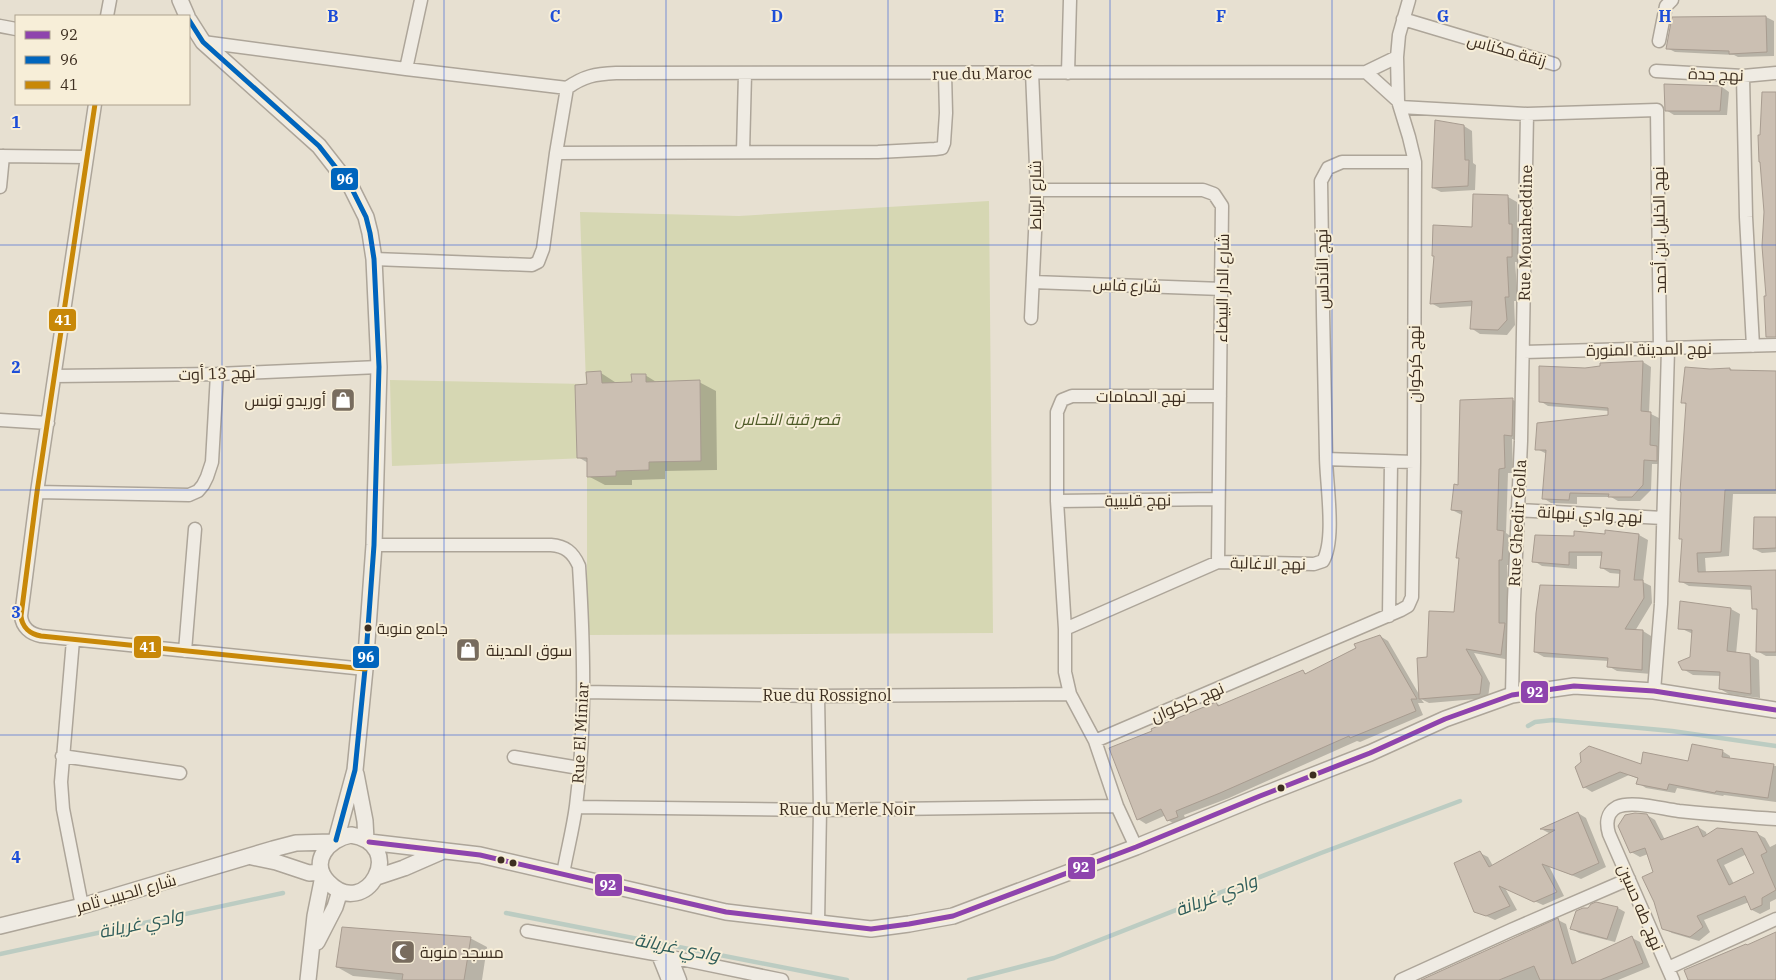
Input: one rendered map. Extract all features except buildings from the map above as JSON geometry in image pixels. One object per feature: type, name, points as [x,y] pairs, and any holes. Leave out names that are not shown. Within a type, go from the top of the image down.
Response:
[{"type":"street","points":[[107,15],[110,0]]},
{"type":"street","points":[[180,0],[187,15]]},
{"type":"street","points":[[406,69],[421,0]]},
{"type":"street","points":[[1068,73],[1070,0]]},
{"type":"street","points":[[1399,104],[1397,57],[1399,35],[1409,0]]},
{"type":"street","points":[[1659,41],[1666,6],[1672,0]]},
{"type":"street","name":"زنقة مكناس","points":[[1403,19],[1554,64]]},
{"type":"street","points":[[190,22],[203,42],[319,146],[338,168],[352,187],[366,218],[374,259],[379,367],[374,545],[365,670],[355,770],[334,841],[322,856],[320,864],[322,874],[316,907],[308,980]]},
{"type":"street","points":[[0,26],[15,28]]},
{"type":"street","points":[[203,42],[567,88],[543,248],[538,262],[532,265],[374,259]]},
{"type":"street","name":"rue du Maroc","points":[[567,88],[582,78],[602,74],[1366,72],[1397,57]]},
{"type":"street","name":"نهج جدة","points":[[1656,71],[1743,76],[1776,73]]},
{"type":"street","name":"شارع الرباط","points":[[1031,318],[1037,190],[1032,72]]},
{"type":"street","points":[[1366,72],[1399,104],[1527,114]]},
{"type":"street","points":[[743,152],[745,74]]},
{"type":"street","points":[[556,154],[878,152],[942,148],[944,144],[946,113],[945,74]]},
{"type":"street","points":[[1743,76],[1746,217],[1753,346]]},
{"type":"street","name":"نهج كركوان","points":[[1095,741],[1408,606],[1412,597],[1415,162],[1399,104]]},
{"type":"street","points":[[94,105],[37,492],[21,616],[23,625],[29,632],[36,635],[73,640],[365,670]]},
{"type":"street","name":"نهج الخليل ابن أحمد","points":[[1527,114],[1657,110],[1664,349],[1661,604],[1654,691]]},
{"type":"street","name":"Rue Mouaheddine","points":[[1522,352],[1527,114]]},
{"type":"street","points":[[0,187],[2,156],[87,157]]},
{"type":"street","name":"نهج الأندلس","points":[[1326,459],[1321,181],[1328,168],[1342,162],[1415,162]]},
{"type":"street","name":"شارع الدار البيضاء","points":[[1037,190],[1203,190],[1214,194],[1222,206],[1218,562]]},
{"type":"street","name":"شارع فاس","points":[[1033,282],[1222,289]]},
{"type":"street","name":"نهج المدينة المنورة","points":[[1522,352],[1776,345]]},
{"type":"street","name":"Rue Ghedir Golla","points":[[1512,695],[1517,510],[1521,441],[1522,352]]},
{"type":"street","name":"نهج 13 أوت","points":[[54,376],[217,374],[379,367]]},
{"type":"street","points":[[37,492],[189,495],[198,491],[207,477],[212,462],[217,374]]},
{"type":"street","name":"نهج الحمامات","points":[[1057,501],[1057,412],[1062,400],[1072,396],[1220,396]]},
{"type":"street","points":[[0,420],[48,422]]},
{"type":"street","points":[[1326,459],[1414,462]]},
{"type":"street","name":"نهج الاغالبة","points":[[1065,629],[1218,562],[1314,564],[1323,561],[1328,553],[1329,522],[1326,459]]},
{"type":"street","points":[[1388,616],[1391,462]]},
{"type":"street","name":"نهج قليبية","points":[[1057,501],[1218,499]]},
{"type":"street","points":[[1057,501],[1065,629],[1065,672],[1070,694],[1095,741],[1117,806],[1136,847]]},
{"type":"street","name":"نهج وادي نبهانة","points":[[1517,510],[1663,518]]},
{"type":"street","points":[[185,651],[195,529]]},
{"type":"street","name":"Rue El Miniar","points":[[374,545],[551,544],[566,548],[572,553],[579,566],[584,692],[576,807],[563,874]]},
{"type":"street","points":[[73,640],[61,782],[63,809],[82,906]]},
{"type":"street","points":[[334,841],[351,835],[368,841],[480,855],[726,912],[871,929],[953,916],[1136,847],[1370,753],[1446,719],[1512,695],[1574,686],[1654,691],[1776,710]]},
{"type":"street","name":"Rue du Rossignol","points":[[584,692],[818,696],[1070,694]]},
{"type":"street","points":[[818,696],[820,810],[818,923]]},
{"type":"street","points":[[62,756],[180,773]]},
{"type":"street","points":[[514,757],[579,768]]},
{"type":"street","points":[[250,856],[309,873],[322,874],[329,883],[340,891],[347,893],[368,888],[377,877],[380,868],[379,858],[375,849],[368,841],[366,821],[355,770]]},
{"type":"street","name":"نهج طه حسين","points":[[1668,976],[1609,834],[1607,818],[1611,812],[1618,807],[1636,805],[1776,820]]},
{"type":"street","name":"Rue du Merle Noir","points":[[576,807],[820,810],[1117,806]]},
{"type":"street","name":"شارع الحبيب ثامر","points":[[0,926],[82,906],[273,849],[296,844],[334,841]]},
{"type":"street","points":[[377,877],[404,868],[443,851]]},
{"type":"street","points":[[1401,980],[1629,879]]},
{"type":"street","points":[[310,958],[335,907],[340,891]]},
{"type":"street","points":[[1668,976],[1776,919]]},
{"type":"street","points":[[527,931],[782,980]]},
{"type":"street","points":[[665,956],[668,980]]},
{"type":"street","points":[[665,956],[680,980]]},
{"type":"green space","name":"قصر قبة النحاس","points":[[989,201],[993,633],[587,635],[587,458],[392,466],[390,380],[586,384],[580,212],[739,216]]},
{"type":"waterway","points":[[1528,726],[1535,722],[1553,720],[1672,731],[1776,746]]},
{"type":"waterway","name":"وادي غريانة","points":[[969,980],[1054,958],[1321,853],[1460,801]]},
{"type":"waterway","name":"وادي غريانة","points":[[0,954],[283,893]]},
{"type":"waterway","name":"وادي غريانة","points":[[506,913],[847,980]]},
{"type":"transit line","name":"96","points":[[190,22],[203,42],[319,146],[351,187],[366,217],[370,233],[374,259],[379,367],[374,545],[355,770],[336,840]]},
{"type":"transit line","name":"41","points":[[95,105],[37,492],[21,616],[23,623],[30,632],[41,636],[365,669]]},
{"type":"transit line","name":"92","points":[[369,842],[480,855],[726,912],[871,929],[953,916],[1136,847],[1370,753],[1445,719],[1512,695],[1574,686],[1654,691],[1776,710]]},
{"type":"place","name":"أوريدو تونس","points":[[343,400]]},
{"type":"place","name":"جامع منوبة","points":[[368,628]]},
{"type":"place","name":"سوق المدينة","points":[[468,650]]},
{"type":"place","name":"مسجد منوبة","points":[[403,952]]}]
